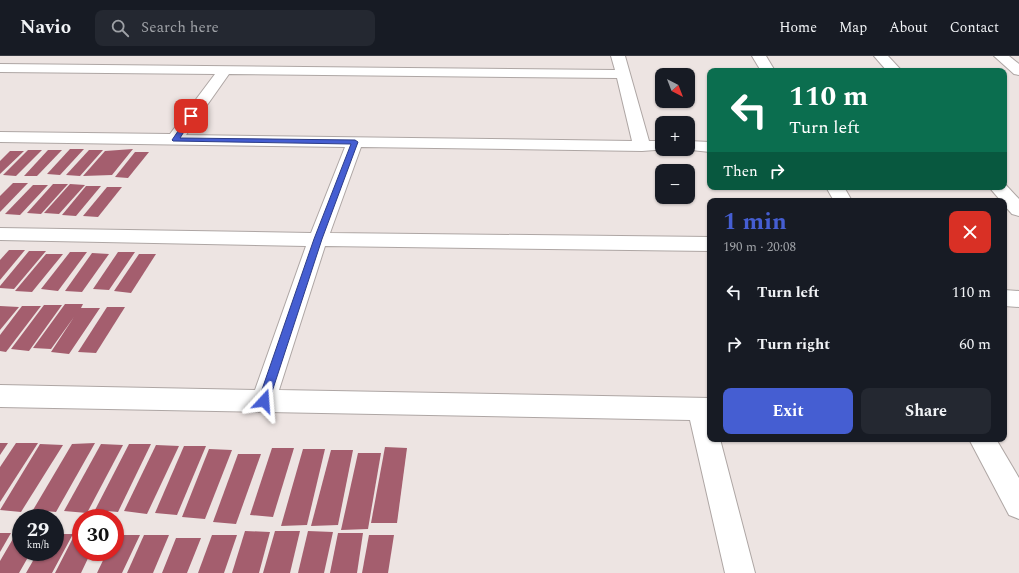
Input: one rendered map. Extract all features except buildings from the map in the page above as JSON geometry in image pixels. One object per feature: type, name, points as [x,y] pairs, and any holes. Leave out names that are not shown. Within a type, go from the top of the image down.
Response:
[{"type":"street","points":[[382,72],[388,56]]},
{"type":"street","points":[[618,56],[642,146]]},
{"type":"street","points":[[759,56],[766,68]]},
{"type":"street","points":[[881,56],[892,68]]},
{"type":"street","points":[[1001,56],[1019,71]]},
{"type":"street","points":[[0,68],[382,72],[502,68],[622,74]]},
{"type":"street","points":[[175,140],[224,71]]},
{"type":"street","points":[[0,138],[655,146]]},
{"type":"street","points":[[264,401],[318,239],[355,142]]},
{"type":"street","points":[[695,146],[707,147]]},
{"type":"street","points":[[1001,190],[1019,210]]},
{"type":"street","points":[[0,234],[707,244]]},
{"type":"street","points":[[1007,298],[1019,299]]},
{"type":"street","points":[[0,396],[705,409]]},
{"type":"street","points":[[712,442],[740,573]]},
{"type":"street","points":[[984,442],[1019,504]]},
{"type":"route","points":[[191,116],[175,140],[355,142],[318,239],[264,401]]}]
